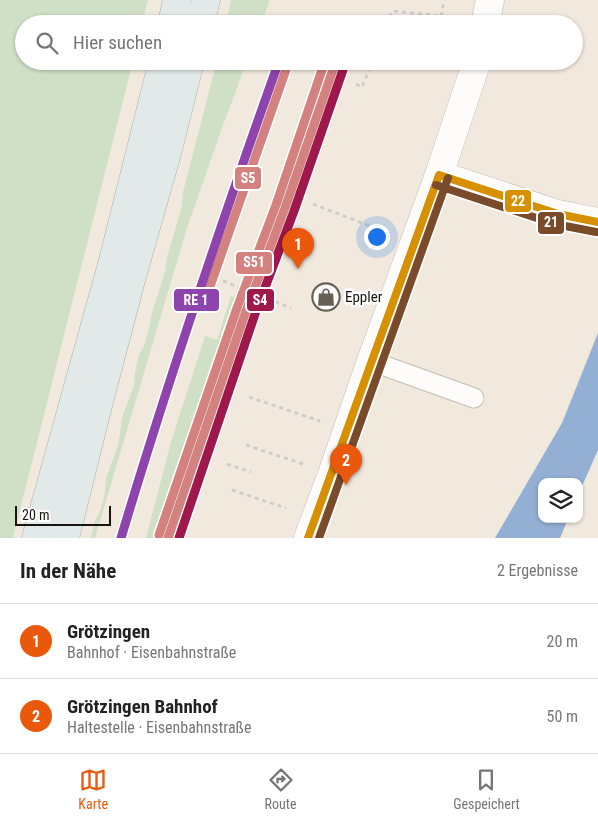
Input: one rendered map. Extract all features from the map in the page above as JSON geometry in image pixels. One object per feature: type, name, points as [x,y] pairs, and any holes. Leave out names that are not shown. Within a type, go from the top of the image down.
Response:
[{"type":"highway","points":[[174,15],[177,0]]},
{"type":"highway","points":[[202,15],[206,0]]},
{"type":"highway","points":[[36,538],[113,261],[160,70]]},
{"type":"highway","points":[[65,538],[100,396],[188,70]]},
{"type":"street","points":[[487,15],[490,0]]},
{"type":"street","points":[[311,528],[439,175],[474,70]]},
{"type":"street","points":[[439,175],[558,214],[598,222]]},
{"type":"lane","points":[[371,361],[474,398]]},
{"type":"path","points":[[442,15],[444,0]]},
{"type":"path","points":[[391,15],[392,11],[432,15]]},
{"type":"path","points":[[356,84],[362,87],[369,70]]},
{"type":"path","points":[[313,204],[413,244]]},
{"type":"path","points":[[223,281],[291,308]]},
{"type":"path","points":[[249,397],[346,431]]},
{"type":"path","points":[[246,445],[332,474]]},
{"type":"path","points":[[227,464],[251,472]]},
{"type":"path","points":[[232,490],[311,528]]},
{"type":"green space","points":[[0,0],[148,0],[144,15],[15,15],[15,70],[131,70],[13,538],[0,538]]},
{"type":"green space","points":[[231,0],[270,0],[264,15],[228,15]]},
{"type":"green space","points":[[215,70],[244,70],[187,228],[95,538],[91,538],[94,523],[101,509],[105,493],[106,478],[118,445],[123,414],[134,386],[139,355],[145,343],[152,312],[165,272],[167,257],[181,210],[183,192]]},
{"type":"green space","points":[[231,296],[237,298],[155,538],[146,538],[171,442],[205,336],[217,340]]},
{"type":"water","points":[[598,333],[598,450],[583,484],[583,478],[538,478],[538,523],[566,523],[560,538],[495,538],[562,423]]},
{"type":"transit line","points":[[121,538],[196,300],[276,70]]},
{"type":"transit line","name":"S5","points":[[207,295],[286,70]]},
{"type":"transit line","name":"S51","points":[[159,535],[322,70]]},
{"type":"transit line","name":"S5","points":[[168,538],[246,311],[285,208],[333,70]]},
{"type":"transit line","name":"S4","points":[[179,538],[255,314],[294,211],[343,70]]},
{"type":"transit line","name":"22","points":[[439,175],[558,214],[598,222]]},
{"type":"transit line","name":"22","points":[[308,538],[439,175]]},
{"type":"transit line","name":"21","points":[[319,538],[448,178]]},
{"type":"transit line","name":"21","points":[[436,185],[555,224],[596,232]]},
{"type":"place","name":"Grötzingen","points":[[298,269]]},
{"type":"place","name":"Eppler","points":[[326,297]]},
{"type":"place","name":"Grötzingen Bahnhof","points":[[346,485]]}]
